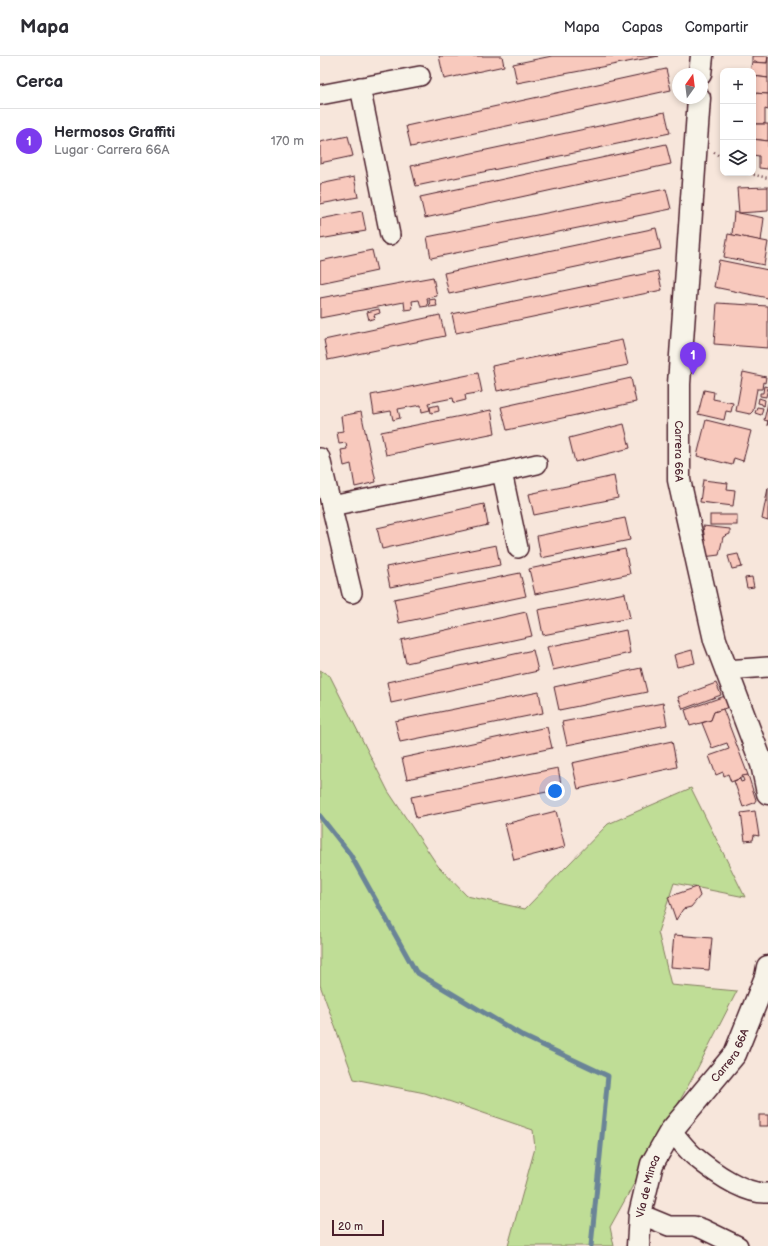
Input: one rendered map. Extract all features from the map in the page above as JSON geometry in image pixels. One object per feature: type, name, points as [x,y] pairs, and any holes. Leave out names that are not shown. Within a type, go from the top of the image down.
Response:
[{"type":"street","points":[[701,68],[702,56]]},
{"type":"street","points":[[320,95],[420,76]]},
{"type":"street","points":[[360,87],[390,235]]},
{"type":"street","name":"Carrera 66A","points":[[699,104],[679,384],[680,480],[715,640],[762,764],[768,793]]},
{"type":"street","points":[[320,458],[352,593]]},
{"type":"street","points":[[331,506],[537,464]]},
{"type":"street","points":[[502,472],[518,548]]},
{"type":"street","points":[[726,670],[768,667]]},
{"type":"street","name":"Carrera 66A","points":[[671,1131],[735,1054],[766,977],[768,967]]},
{"type":"street","points":[[671,1131],[694,1156],[736,1185],[759,1194],[768,1193]]},
{"type":"street","name":"Vía de Minca","points":[[638,1246],[640,1214],[652,1164],[671,1131]]},
{"type":"street","points":[[640,1214],[669,1226],[694,1226],[738,1246]]},
{"type":"path","points":[[756,175],[768,178]]},
{"type":"green space","points":[[320,670],[330,676],[388,791],[438,866],[467,896],[525,909],[608,824],[691,788],[745,897],[674,883],[658,932],[671,985],[737,991],[694,1075],[610,1227],[614,1246],[508,1246],[535,1148],[533,1130],[425,1093],[354,1079],[320,985]]},
{"type":"building","points":[[439,56],[502,56],[504,66],[444,79]]},
{"type":"building","points":[[552,56],[659,56],[517,83],[513,64]]},
{"type":"building","points":[[752,56],[768,56],[767,63],[752,62]]},
{"type":"building","points":[[768,56],[768,78],[756,76],[756,68],[751,68],[752,62],[767,63]]},
{"type":"building","points":[[666,69],[671,90],[411,147],[406,126]]},
{"type":"building","points":[[756,76],[768,78],[768,94],[756,93]]},
{"type":"building","points":[[756,93],[768,94],[768,110],[765,109],[765,124],[756,124]]},
{"type":"building","points":[[665,112],[670,133],[416,186],[411,166]]},
{"type":"building","points":[[756,124],[768,124],[768,141],[756,139]]},
{"type":"building","points":[[348,136],[353,156],[320,163],[320,142]]},
{"type":"building","points":[[756,139],[768,141],[768,169],[759,168],[759,156],[756,156]]},
{"type":"building","points":[[666,144],[671,164],[425,218],[420,197]]},
{"type":"building","points":[[354,177],[358,197],[320,204],[320,184]]},
{"type":"building","points":[[768,187],[768,211],[739,213],[737,188]]},
{"type":"building","points":[[666,189],[671,209],[431,258],[427,237]]},
{"type":"building","points":[[362,211],[366,231],[320,239],[320,219]]},
{"type":"building","points":[[734,212],[764,218],[761,241],[732,235]]},
{"type":"building","points":[[656,228],[661,249],[449,294],[444,273]]},
{"type":"building","points":[[728,234],[768,242],[764,265],[724,257]]},
{"type":"building","points":[[372,250],[377,271],[320,283],[320,261]]},
{"type":"building","points":[[719,260],[768,270],[768,298],[714,287]]},
{"type":"building","points":[[658,271],[662,290],[456,333],[452,314]]},
{"type":"building","points":[[433,277],[437,296],[427,298],[428,306],[421,307],[419,300],[412,301],[413,309],[405,310],[404,302],[320,318],[320,298]]},
{"type":"building","points":[[435,299],[437,306],[430,307],[429,300]]},
{"type":"building","points":[[717,303],[768,306],[768,348],[714,344]]},
{"type":"building","points":[[379,309],[380,313],[374,315],[375,318],[369,320],[367,312]]},
{"type":"building","points":[[440,315],[445,336],[328,360],[324,340]]},
{"type":"building","points":[[622,340],[628,365],[497,391],[492,366]]},
{"type":"building","points":[[743,372],[766,377],[765,383],[763,382],[762,389],[757,389],[753,411],[750,414],[736,411]]},
{"type":"building","points":[[478,373],[482,392],[465,395],[466,400],[454,403],[453,398],[428,403],[430,410],[422,412],[421,405],[398,409],[400,418],[393,420],[391,411],[374,414],[371,395]]},
{"type":"building","points":[[631,378],[636,402],[507,430],[501,407]]},
{"type":"building","points":[[764,386],[768,387],[766,397],[760,396],[760,393],[763,393]]},
{"type":"building","points":[[704,390],[714,392],[713,399],[733,403],[731,412],[726,411],[724,420],[698,414]]},
{"type":"building","points":[[759,398],[765,400],[764,406],[758,403]]},
{"type":"building","points":[[768,403],[768,421],[764,420]]},
{"type":"building","points":[[438,405],[439,411],[431,413],[430,407]]},
{"type":"building","points":[[757,407],[763,408],[761,415],[755,413]]},
{"type":"building","points":[[491,410],[495,433],[386,455],[381,432]]},
{"type":"building","points":[[361,412],[376,482],[355,487],[351,464],[344,466],[341,450],[347,449],[346,443],[339,444],[337,432],[343,431],[341,416]]},
{"type":"building","points":[[706,420],[751,431],[743,461],[734,458],[732,465],[697,456]]},
{"type":"building","points":[[624,424],[630,448],[575,462],[569,438]]},
{"type":"building","points":[[614,476],[618,498],[534,515],[529,494]]},
{"type":"building","points":[[703,480],[728,483],[727,489],[735,490],[733,506],[700,502]]},
{"type":"building","points":[[768,488],[768,521],[762,519]]},
{"type":"building","points":[[484,504],[488,525],[382,549],[377,528]]},
{"type":"building","points":[[710,515],[737,515],[737,525],[710,525]]},
{"type":"building","points":[[625,518],[630,540],[541,558],[537,536]]},
{"type":"building","points":[[703,526],[730,529],[730,534],[723,537],[719,555],[703,557],[701,543],[705,543]]},
{"type":"building","points":[[496,545],[500,565],[390,587],[386,567]]},
{"type":"building","points":[[625,549],[630,574],[535,594],[529,569]]},
{"type":"building","points":[[738,554],[742,567],[732,569],[728,556]]},
{"type":"building","points":[[520,573],[526,596],[399,623],[394,599]]},
{"type":"building","points":[[752,577],[754,587],[747,588],[745,578]]},
{"type":"building","points":[[625,593],[630,618],[543,635],[538,610]]},
{"type":"building","points":[[526,612],[532,636],[406,663],[401,640]]},
{"type":"building","points":[[626,630],[630,653],[553,670],[547,647]]},
{"type":"building","points":[[533,650],[538,671],[391,703],[387,682]]},
{"type":"building","points":[[692,650],[695,663],[677,667],[674,655]]},
{"type":"building","points":[[641,668],[647,692],[559,710],[554,687]]},
{"type":"building","points":[[716,683],[721,695],[683,709],[678,697]]},
{"type":"building","points":[[539,692],[543,713],[400,742],[395,721]]},
{"type":"building","points":[[725,696],[729,707],[714,712],[711,720],[690,726],[685,710]]},
{"type":"building","points":[[663,703],[667,725],[567,745],[562,722]]},
{"type":"building","points":[[723,709],[748,775],[731,782],[728,774],[724,776],[723,772],[716,775],[709,756],[729,749],[727,743],[712,748],[702,723],[711,720],[714,712]]},
{"type":"building","points":[[547,727],[552,748],[407,779],[402,758]]},
{"type":"building","points":[[672,741],[677,767],[578,789],[572,763]]},
{"type":"building","points":[[558,768],[562,789],[416,818],[411,797]]},
{"type":"building","points":[[748,775],[756,800],[754,803],[743,807],[734,781],[740,779],[741,782],[744,781],[742,776]]},
{"type":"building","points":[[556,811],[565,847],[514,860],[505,824]]},
{"type":"building","points":[[755,811],[759,836],[754,835],[753,840],[745,841],[741,813]]},
{"type":"building","points":[[697,887],[700,896],[691,907],[683,909],[676,920],[668,897]]},
{"type":"building","points":[[674,935],[712,938],[709,970],[671,967]]},
{"type":"building","points":[[759,1115],[768,1115],[768,1126],[759,1126]]},
{"type":"waterway","points":[[320,816],[350,854],[416,972],[523,1036],[608,1076],[591,1246]]},
{"type":"place","name":"Hermosos Graffiti","points":[[693,375]]}]
